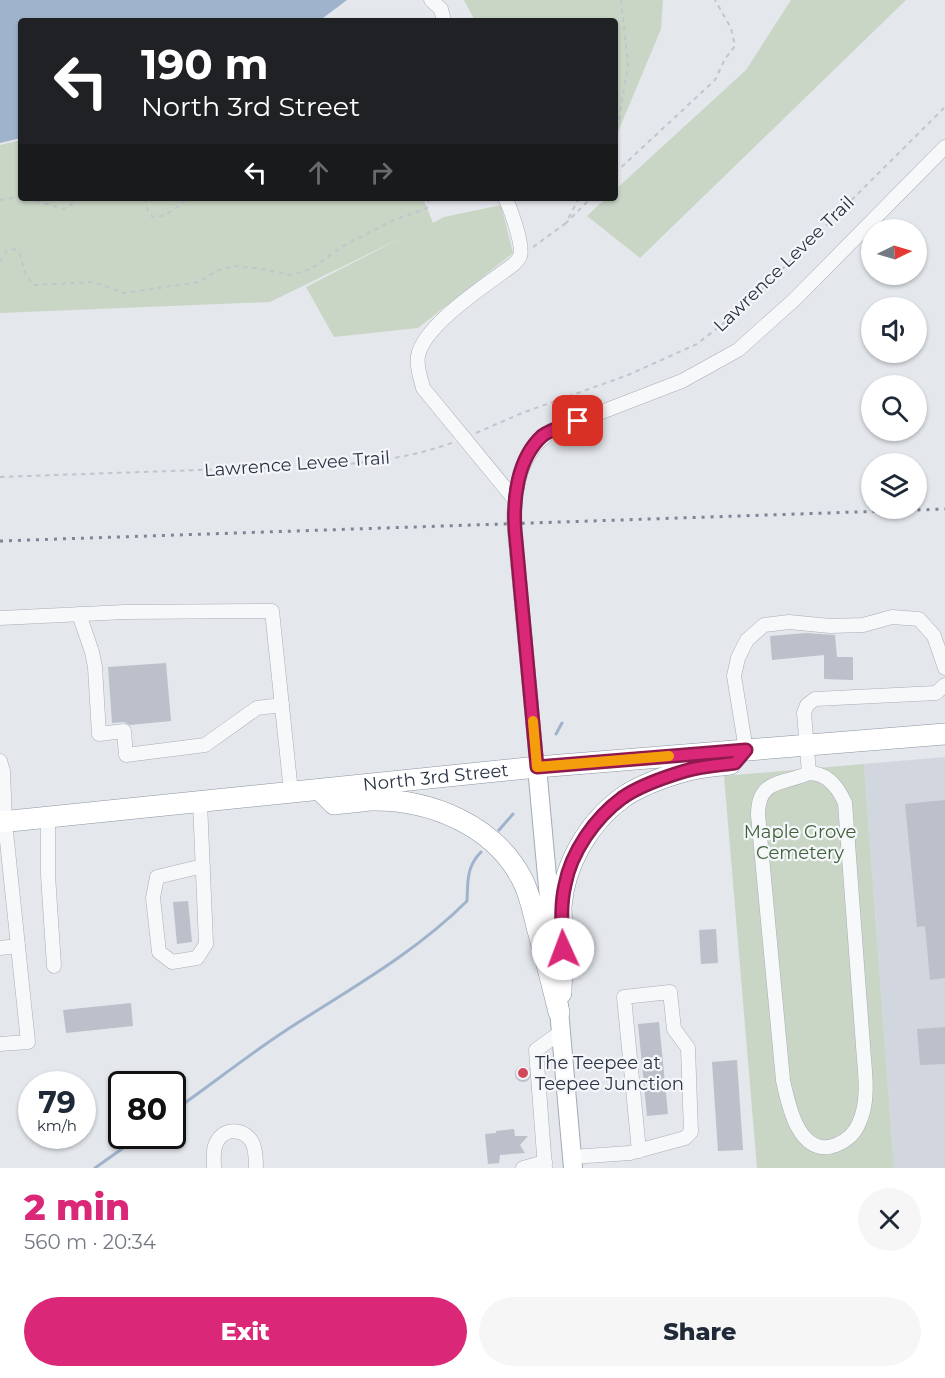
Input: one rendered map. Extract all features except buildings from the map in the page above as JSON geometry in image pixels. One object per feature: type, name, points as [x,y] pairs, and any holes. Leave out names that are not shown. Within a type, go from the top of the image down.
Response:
[{"type":"highway","name":"North 3rd Street","points":[[3,822],[537,767],[945,734]]},
{"type":"highway","points":[[560,1022],[563,949],[561,907],[565,882],[573,859],[584,840],[602,816],[623,797],[646,785],[686,770],[735,763],[746,750]]},
{"type":"highway","points":[[320,789],[334,804],[372,800],[405,802],[430,808],[460,820],[492,841],[512,864],[530,896],[560,1022]]},
{"type":"main road","points":[[537,767],[572,1162]]},
{"type":"street","points":[[431,0],[441,9],[443,18]]},
{"type":"street","points":[[537,767],[515,530],[515,500],[523,466],[543,436],[682,381],[738,351],[795,299],[945,147]]},
{"type":"street","points":[[506,201],[521,246],[521,256],[514,264],[438,323],[418,356],[418,366],[423,388],[515,500]]},
{"type":"street","points":[[0,618],[125,612],[272,611],[291,792]]},
{"type":"street","points":[[79,614],[95,667],[99,734],[124,731],[126,755],[205,745],[257,708],[282,705]]},
{"type":"street","points":[[746,750],[734,676],[738,658],[747,640],[765,625],[789,622],[830,626],[863,625],[892,617],[919,619],[934,636],[945,668]]},
{"type":"street","points":[[809,773],[804,713],[807,705],[815,699],[936,693],[945,685]]},
{"type":"street","points":[[0,761],[3,771],[6,878],[18,946],[28,1041],[0,1044]]},
{"type":"street","points":[[809,773],[831,781],[840,791],[844,803],[865,1068],[866,1087],[859,1123],[843,1142],[831,1146],[821,1146],[811,1142],[800,1132],[788,1104],[783,1080],[758,815],[758,801],[764,791],[774,784],[809,773]]},
{"type":"street","points":[[200,802],[203,866],[206,944],[197,958],[172,962],[159,951],[153,898],[157,877],[203,866]]},
{"type":"street","points":[[48,818],[48,875],[54,966]]},
{"type":"street","points":[[0,948],[18,946]]},
{"type":"street","points":[[572,1162],[639,1151],[685,1138],[691,1132],[688,1048],[674,1029],[670,993],[624,997],[639,1151]]},
{"type":"street","points":[[523,1168],[545,1165],[545,1110],[536,1050],[542,1046],[560,1022]]},
{"type":"street","points":[[545,1110],[568,1108]]},
{"type":"street","points":[[214,1168],[214,1151],[217,1140],[225,1133],[233,1131],[248,1135],[255,1151],[256,1168]]},
{"type":"path","points":[[618,122],[628,64],[621,0]]},
{"type":"path","points":[[618,170],[715,80],[724,60],[735,46],[731,27],[715,0]]},
{"type":"path","name":"Lawrence Levee Trail","points":[[0,477],[340,465],[400,457],[432,450],[522,413],[628,375],[697,344],[743,308],[945,107]]},
{"type":"path","points":[[0,200],[18,197]]},
{"type":"path","points":[[37,201],[63,209],[74,201]]},
{"type":"path","points":[[146,201],[148,211],[156,217],[170,212],[184,201]]},
{"type":"path","points":[[0,262],[6,252],[13,249],[19,252],[26,275],[34,285],[94,282],[124,293],[199,282],[218,270],[234,266],[292,275],[310,269],[343,246],[392,221],[427,208],[428,201]]},
{"type":"path","points":[[566,223],[577,201]]},
{"type":"path","points":[[521,256],[566,223],[588,201]]},
{"type":"shaded area","points":[[945,757],[945,1168],[894,1168],[864,764]]},
{"type":"green space","points":[[464,0],[663,0],[661,29],[618,132],[618,18],[473,18]]},
{"type":"green space","points":[[791,0],[906,0],[640,258],[587,216],[603,201],[618,201],[618,187],[746,70]]},
{"type":"green space","points":[[18,141],[18,201],[424,201],[433,223],[444,217],[501,205],[513,253],[418,328],[334,337],[306,287],[405,236],[270,302],[0,313],[0,145]]},
{"type":"green space","name":"Maple Grove Cemetery","points":[[864,764],[894,1168],[757,1168],[724,776]]},
{"type":"water","points":[[0,0],[347,0],[323,18],[18,18],[18,139],[0,143]]},
{"type":"waterway","points":[[556,734],[562,723]]},
{"type":"waterway","points":[[499,830],[513,814]]},
{"type":"waterway","points":[[186,1102],[273,1039],[404,954],[447,920],[467,901],[470,869],[481,852]]},
{"type":"waterway","points":[[95,1168],[122,1149]]},
{"type":"railway","points":[[0,541],[945,509]]},
{"type":"slow traffic","points":[[533,721],[537,767],[669,756]]},
{"type":"place","name":"The Teepee at Teepee Junction","points":[[523,1073]]},
{"type":"route","points":[[563,949],[561,907],[565,882],[573,859],[602,816],[623,797],[646,785],[686,770],[735,763],[746,750],[537,767],[515,530],[515,500],[523,466],[543,436],[578,421]]}]
